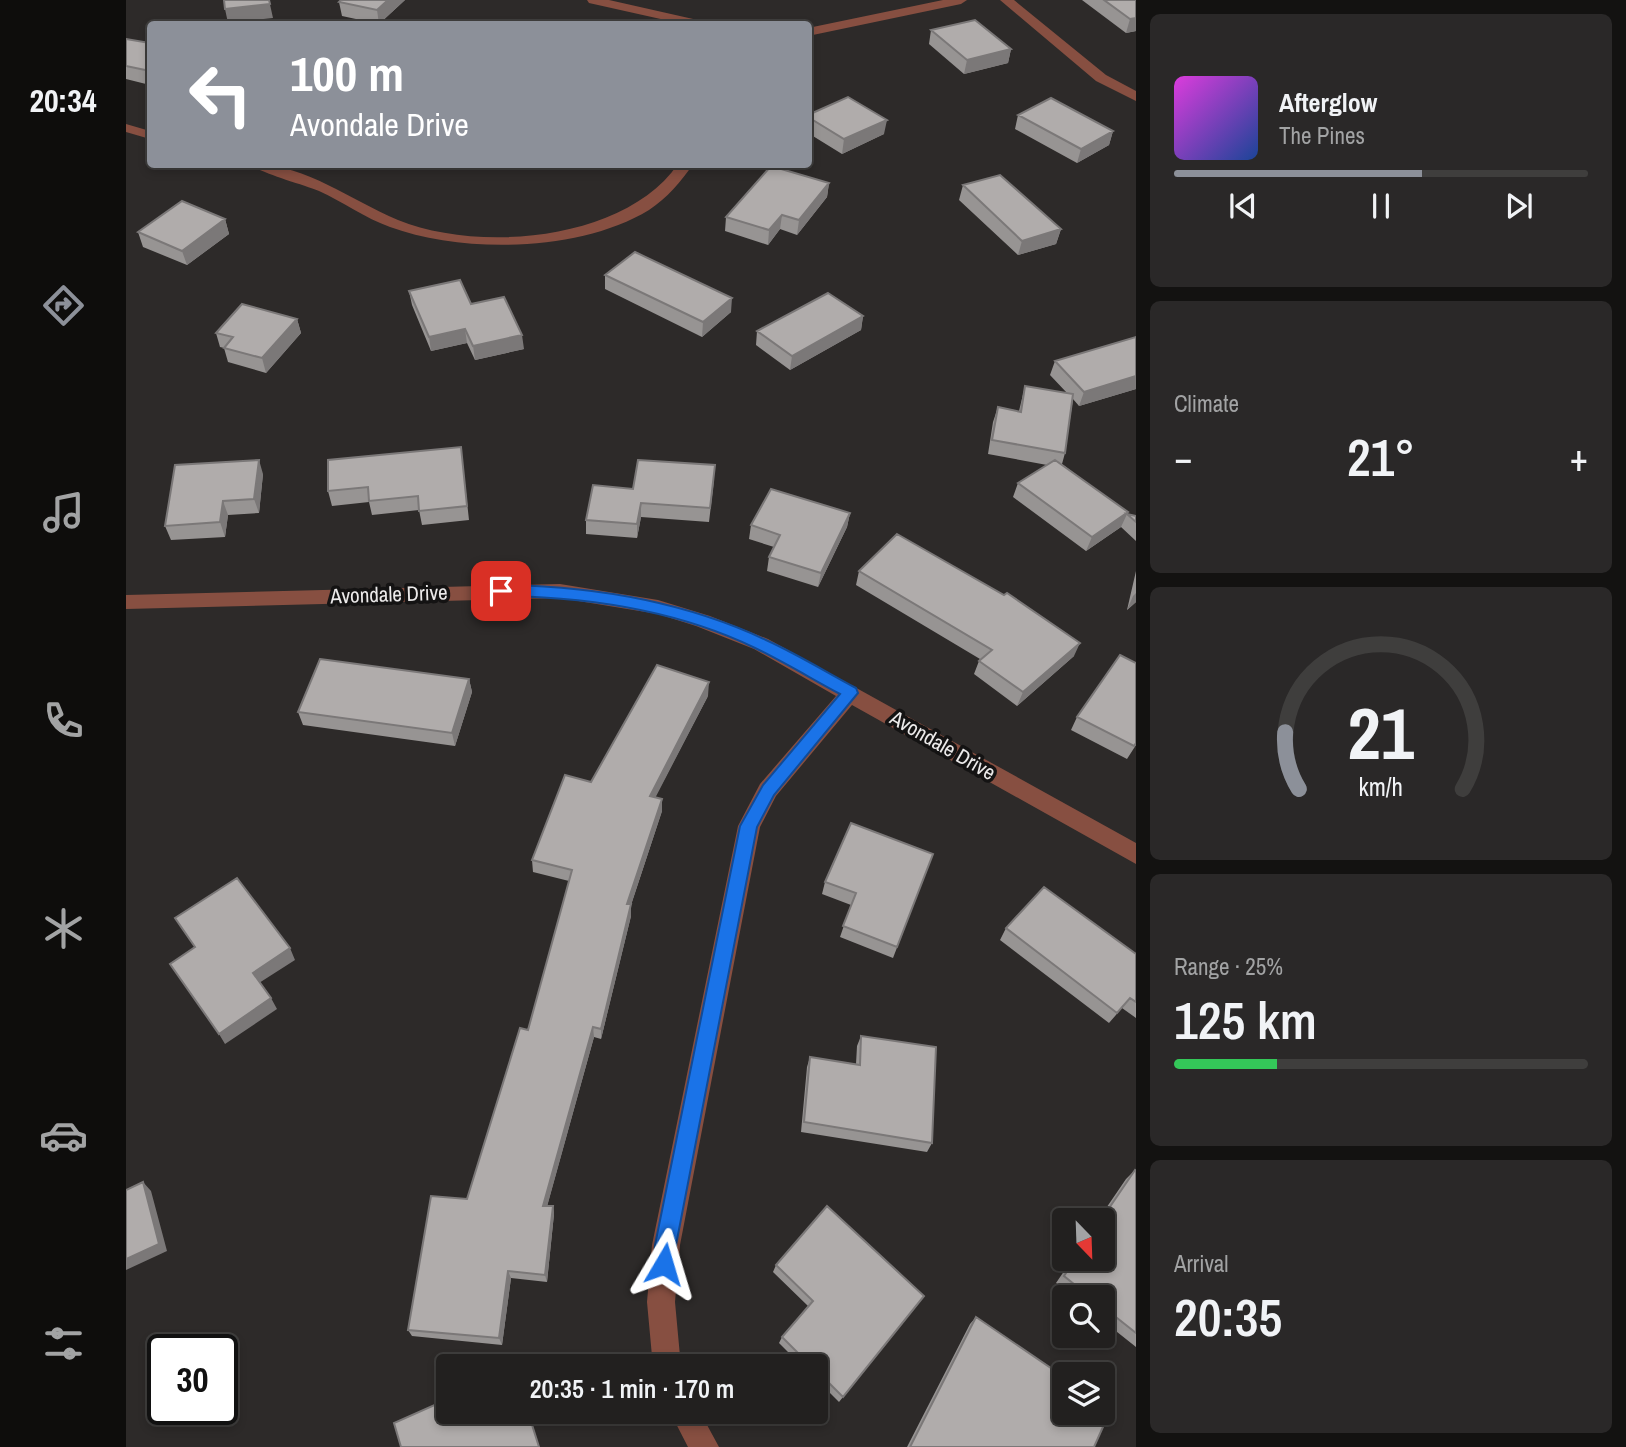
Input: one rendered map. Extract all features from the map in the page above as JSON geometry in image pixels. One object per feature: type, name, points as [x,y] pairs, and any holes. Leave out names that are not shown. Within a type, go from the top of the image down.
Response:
[{"type":"street","points":[[593,0],[684,21]]},
{"type":"street","points":[[812,31],[961,0]]},
{"type":"street","points":[[1006,0],[1101,78],[1136,97]]},
{"type":"street","points":[[126,128],[147,134]]},
{"type":"street","points":[[269,168],[315,184],[394,223],[421,232],[484,240],[551,236],[611,222],[653,201],[670,186],[684,168]]},
{"type":"street","name":"Avondale Drive","points":[[126,602],[560,591],[658,607],[761,644],[1136,855]]},
{"type":"street","points":[[666,1354],[662,1302],[666,1245],[749,826],[768,790],[850,693]]},
{"type":"street","points":[[691,1424],[704,1447]]},
{"type":"building","points":[[224,0],[269,0],[270,4],[225,9]]},
{"type":"building","points":[[388,0],[377,10],[339,2]]},
{"type":"building","points":[[1104,0],[1136,0],[1136,18],[1130,19]]},
{"type":"building","points":[[975,20],[1011,49],[967,60],[931,30]]},
{"type":"building","points":[[126,39],[147,42],[147,70],[126,66]]},
{"type":"building","points":[[848,97],[887,120],[844,139],[812,119],[812,113]]},
{"type":"building","points":[[1051,98],[1113,131],[1081,149],[1018,115]]},
{"type":"building","points":[[769,168],[829,183],[799,220],[782,215],[769,230],[726,217]]},
{"type":"building","points":[[1000,175],[1061,229],[1022,241],[963,185]]},
{"type":"building","points":[[182,201],[225,219],[182,251],[138,232]]},
{"type":"building","points":[[635,252],[732,298],[703,322],[605,275]]},
{"type":"building","points":[[460,280],[471,304],[504,297],[522,335],[473,346],[465,329],[429,337],[409,291]]},
{"type":"building","points":[[828,293],[863,316],[792,356],[757,331]]},
{"type":"building","points":[[242,304],[297,319],[262,358],[224,348],[233,337],[216,333]]},
{"type":"building","points":[[1136,337],[1136,376],[1084,392],[1055,361]]},
{"type":"building","points":[[1025,386],[1073,394],[1065,453],[992,440],[998,407],[1021,412]]},
{"type":"building","points":[[461,447],[467,506],[419,511],[418,496],[369,501],[368,487],[328,491],[328,460]]},
{"type":"building","points":[[259,460],[254,499],[223,501],[220,522],[165,526],[175,465]]},
{"type":"building","points":[[638,460],[715,465],[710,508],[641,503],[637,524],[586,520],[593,485],[633,489]]},
{"type":"building","points":[[1055,460],[1128,512],[1092,537],[1018,483]]},
{"type":"building","points":[[771,489],[850,513],[821,573],[769,557],[780,535],[751,525]]},
{"type":"building","points":[[897,534],[1004,595],[1007,593],[1080,643],[1023,692],[979,661],[992,650],[859,571]]},
{"type":"building","points":[[1120,655],[1136,663],[1134,746],[1077,717]]},
{"type":"building","points":[[320,659],[469,679],[452,733],[298,712]]},
{"type":"building","points":[[657,665],[709,682],[650,796],[662,799],[627,904],[631,904],[601,1029],[593,1027],[543,1206],[553,1206],[545,1275],[508,1271],[499,1338],[408,1330],[431,1196],[467,1199],[520,1028],[528,1030],[572,870],[532,860],[565,775],[591,782]]},
{"type":"building","points":[[851,823],[933,854],[897,947],[843,926],[856,893],[825,882]]},
{"type":"building","points":[[237,878],[290,948],[253,973],[271,998],[219,1034],[170,964],[195,947],[175,918]]},
{"type":"building","points":[[1044,887],[1136,954],[1136,1002],[1130,998],[1117,1013],[1006,928]]},
{"type":"building","points":[[861,1036],[936,1047],[932,1143],[804,1122],[810,1057],[860,1065]]},
{"type":"building","points":[[1135,1170],[1136,1333],[1115,1316],[1115,1285],[1075,1285],[1064,1276],[1067,1271],[1115,1271],[1115,1208],[1109,1208]]},
{"type":"building","points":[[143,1182],[159,1244],[126,1259],[126,1190]]},
{"type":"building","points":[[827,1206],[924,1296],[843,1397],[828,1382],[828,1354],[799,1354],[782,1337],[813,1301],[776,1265]]},
{"type":"building","points":[[976,1317],[1052,1369],[1052,1425],[1104,1425],[1094,1447],[910,1447]]},
{"type":"building","points":[[436,1404],[436,1424],[532,1424],[539,1447],[401,1447],[394,1423]]},
{"type":"route","points":[[501,591],[560,591],[658,607],[761,644],[850,693],[768,790],[749,826],[740,861],[664,1264]]}]
